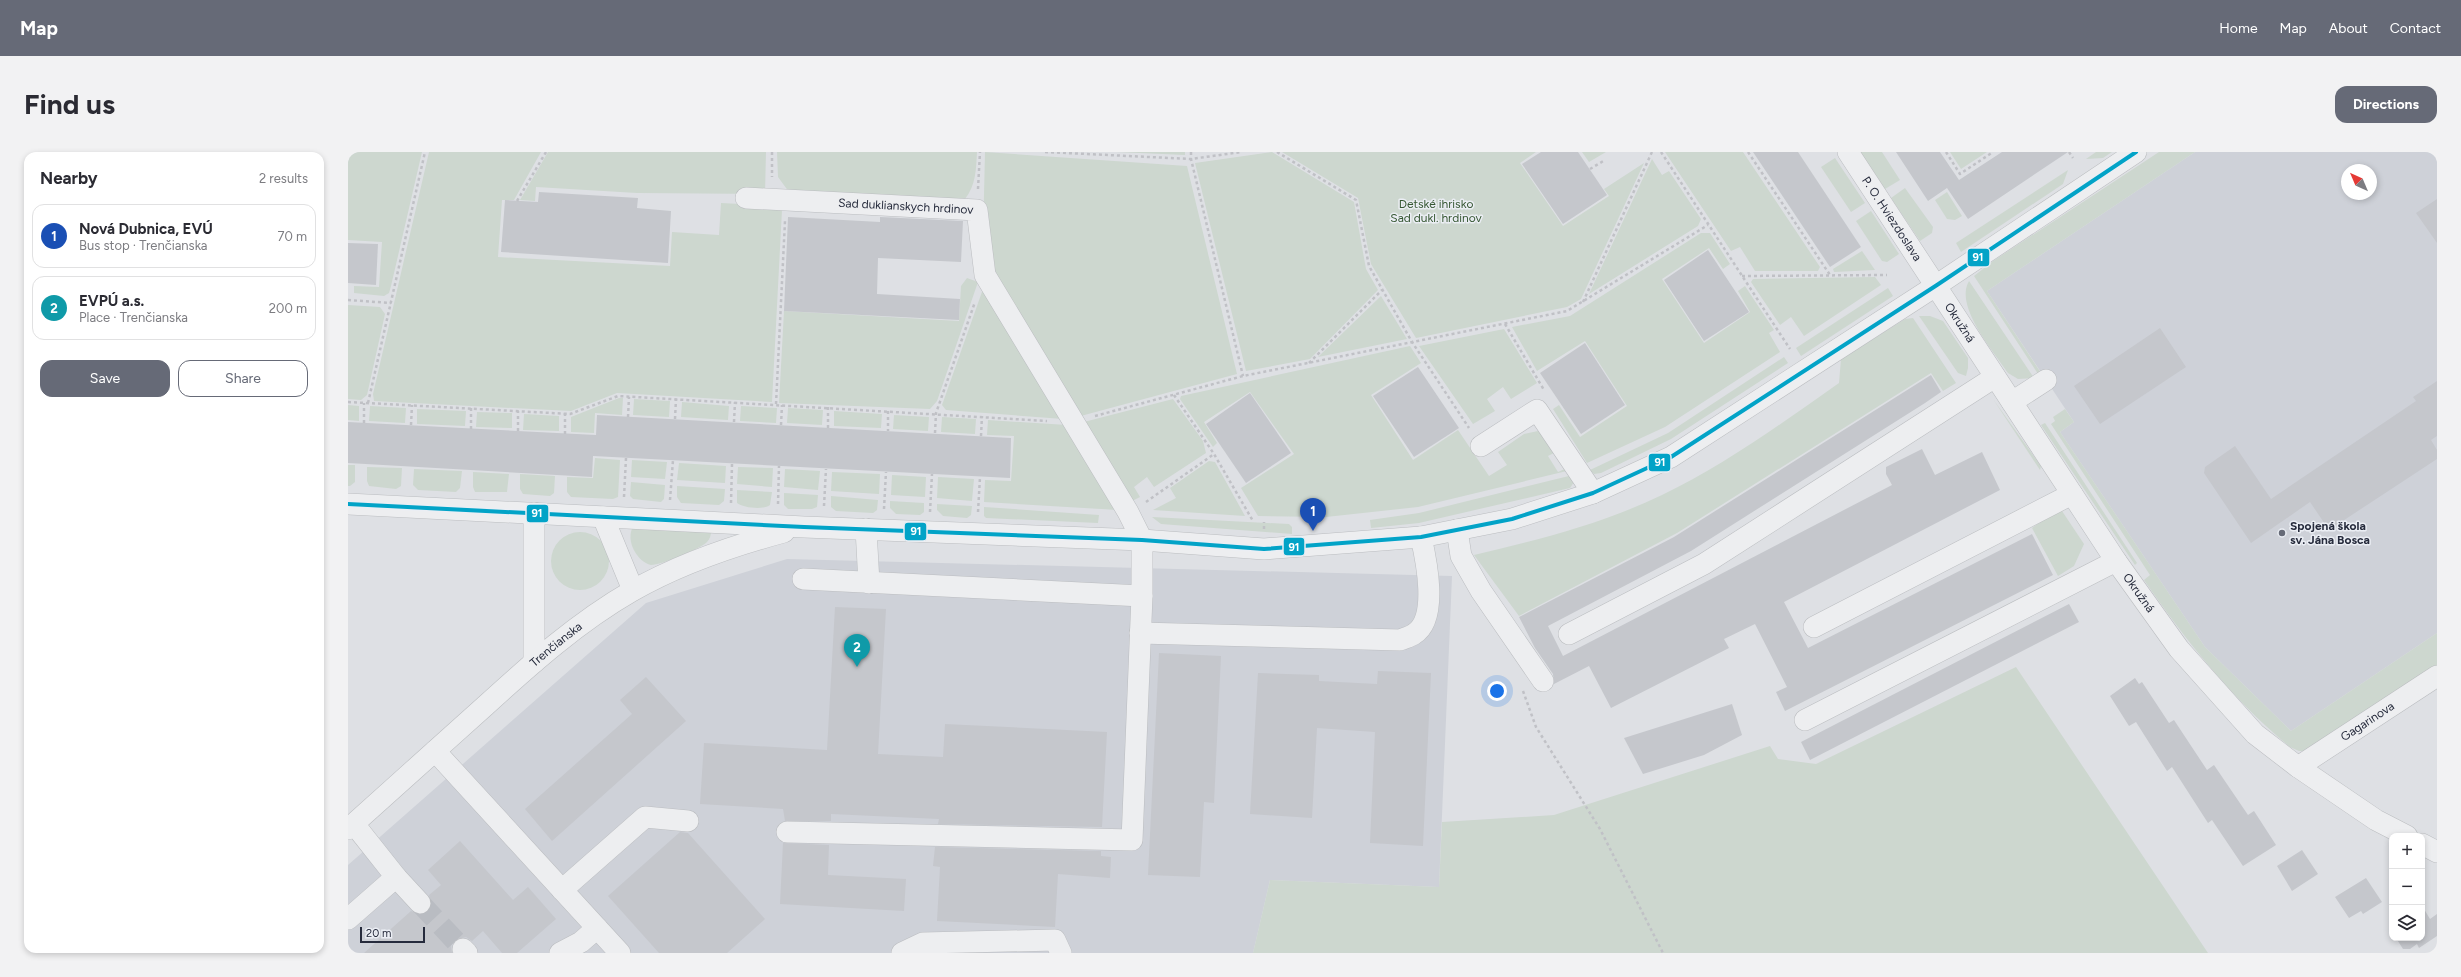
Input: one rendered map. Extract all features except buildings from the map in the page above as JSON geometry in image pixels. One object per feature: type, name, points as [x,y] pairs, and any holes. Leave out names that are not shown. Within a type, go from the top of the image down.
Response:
[{"type":"street","name":"P. O. Hviezdoslava","points":[[1848,152],[1937,285]]},
{"type":"street","name":"Trenčianska","points":[[348,504],[730,524],[1142,540],[1264,549],[1421,537],[1457,530],[1512,519],[1593,493],[1671,457],[1937,285],[2136,152]]},
{"type":"street","name":"Sad duklianskych hrdinov","points":[[746,198],[977,210],[985,275],[1128,512],[1142,540]]},
{"type":"street","name":"Okružná","points":[[1937,285],[1995,377],[2116,561],[2178,649],[2254,734],[2298,767],[2376,820],[2401,833]]},
{"type":"street","points":[[1569,634],[1704,564],[1995,377]]},
{"type":"street","points":[[2012,402],[2046,380]]},
{"type":"street","points":[[1481,446],[1537,410],[1593,493]]},
{"type":"street","points":[[1814,627],[2072,494]]},
{"type":"street","points":[[534,513],[534,662]]},
{"type":"street","points":[[613,518],[633,590]]},
{"type":"street","name":"Trenčianska","points":[[351,827],[534,662],[582,622],[633,590],[702,558],[751,541],[813,527]]},
{"type":"street","points":[[869,582],[874,530]]},
{"type":"street","points":[[1457,530],[1461,556],[1464,562],[1481,591],[1542,681]]},
{"type":"street","points":[[1140,633],[1400,640],[1416,634],[1428,613],[1428,569],[1421,537]]},
{"type":"street","points":[[787,832],[1132,840],[1142,596],[1142,540]]},
{"type":"street","points":[[1805,720],[2116,561]]},
{"type":"street","points":[[803,579],[1142,596]]},
{"type":"street","name":"Gagarinova","points":[[2298,767],[2437,676]]},
{"type":"street","points":[[434,751],[620,953]]},
{"type":"street","points":[[562,890],[645,817],[688,821]]},
{"type":"street","points":[[351,827],[420,903]]},
{"type":"street","points":[[2425,846],[2437,852]]},
{"type":"street","points":[[348,919],[396,877]]},
{"type":"street","points":[[560,953],[581,942],[597,928]]},
{"type":"street","points":[[902,953],[923,943],[1055,940],[1061,953]]},
{"type":"path","points":[[364,423],[366,403],[391,303],[425,152]]},
{"type":"path","points":[[517,201],[546,152]]},
{"type":"path","points":[[977,210],[980,152]]},
{"type":"path","points":[[1045,152],[1191,159],[1241,152]]},
{"type":"path","points":[[1191,152],[1191,159],[1243,376]]},
{"type":"path","points":[[1277,152],[1356,200],[1369,266],[1412,342],[1481,446]]},
{"type":"path","points":[[1582,302],[1652,152]]},
{"type":"path","points":[[1661,152],[1790,350]]},
{"type":"path","points":[[1748,152],[1830,275]]},
{"type":"path","points":[[1946,152],[1960,174],[1993,152]]},
{"type":"path","points":[[2069,152],[2073,158]]},
{"type":"path","points":[[1590,169],[1605,160]]},
{"type":"path","points":[[776,404],[786,200]]},
{"type":"path","points":[[935,433],[936,413],[985,275]]},
{"type":"path","points":[[1742,276],[1887,275]]},
{"type":"path","points":[[1309,363],[1382,290]]},
{"type":"path","points":[[348,300],[391,303]]},
{"type":"path","points":[[1174,395],[1214,454],[1253,521]]},
{"type":"path","points":[[628,416],[629,396]]},
{"type":"path","points":[[675,419],[676,399]]},
{"type":"path","points":[[734,422],[735,402]]},
{"type":"path","points":[[411,425],[412,405]]},
{"type":"path","points":[[781,425],[782,405]]},
{"type":"path","points":[[828,407],[828,428]]},
{"type":"path","points":[[471,408],[471,428]]},
{"type":"path","points":[[888,410],[888,431]]},
{"type":"path","points":[[518,411],[518,431]]},
{"type":"path","points":[[565,413],[565,434]]},
{"type":"path","points":[[981,436],[982,416]]},
{"type":"path","points":[[1144,503],[1214,454]]},
{"type":"path","points":[[613,518],[626,458]]},
{"type":"path","points":[[669,520],[672,460]]},
{"type":"path","points":[[730,524],[732,464]]},
{"type":"path","points":[[778,466],[778,526]]},
{"type":"path","points":[[813,527],[826,469]]},
{"type":"path","points":[[874,530],[886,472]]},
{"type":"path","points":[[928,532],[932,474]]},
{"type":"path","points":[[976,534],[980,477]]},
{"type":"path","points":[[1521,684],[1526,704],[1536,727],[1600,829],[1663,953]]},
{"type":"shaded area","name":"Spojená škola sv. Jána Bosca","points":[[2195,152],[2437,152],[2437,633],[2291,731],[2205,647],[2060,432],[2074,422],[1987,291]]},
{"type":"shaded area","points":[[787,559],[1452,576],[1439,887],[1270,880],[1253,953],[348,953],[348,865],[646,603]]},
{"type":"green space","points":[[348,152],[422,152],[391,286],[389,293],[384,296],[354,293],[354,286],[379,287],[382,242],[348,240]]},
{"type":"green space","points":[[429,152],[541,152],[514,200],[502,200],[498,257],[670,266],[672,232],[719,235],[721,203],[777,206],[782,210],[772,402],[617,393],[571,411],[374,401],[373,394]]},
{"type":"green space","points":[[548,152],[766,152],[765,194],[637,193],[536,187],[535,201],[520,200]]},
{"type":"green space","points":[[777,152],[977,152],[976,171],[973,183],[969,194],[965,199],[789,192],[778,177]]},
{"type":"green space","points":[[985,152],[1187,166],[1237,374],[1077,417],[997,283],[983,237]]},
{"type":"green space","points":[[1116,152],[1185,152],[1185,155]]},
{"type":"green space","points":[[1272,152],[1354,202],[1366,269],[1378,290],[1310,359],[1246,371],[1195,163]]},
{"type":"green space","name":"Detské ihrisko Sad dukl. hrdinov","points":[[1282,152],[1536,152],[1520,163],[1563,226],[1609,196],[1604,189],[1644,163],[1581,299],[1567,307],[1416,338],[1371,264],[1358,198]]},
{"type":"green space","points":[[1582,152],[1606,152],[1589,162]]},
{"type":"green space","points":[[1665,152],[1743,152],[1820,267],[1818,271],[1755,271],[1740,247],[1731,251]]},
{"type":"green space","points":[[1860,152],[1882,152],[1900,180],[1885,189]]},
{"type":"green space","points":[[1950,152],[1987,152],[1961,169]]},
{"type":"green space","points":[[2096,152],[2112,152],[2103,158],[2086,159]]},
{"type":"green space","points":[[2159,152],[2195,152],[1987,291],[2043,376],[2040,377],[1974,276],[1993,261]]},
{"type":"green space","points":[[1835,158],[1865,203],[1851,212],[1821,167]]},
{"type":"green space","points":[[1652,159],[1662,175],[1669,171],[1701,219],[1698,226],[1589,294]]},
{"type":"green space","points":[[2068,170],[2063,184],[1961,252],[1956,243]]},
{"type":"green space","points":[[1905,188],[1933,227],[1932,233],[1920,241],[1891,198]]},
{"type":"green space","points":[[1947,192],[1962,216],[1955,220],[1947,219],[1935,200]]},
{"type":"green space","points":[[1871,211],[1899,254],[1887,262],[1882,261],[1856,221]]},
{"type":"green space","points":[[1701,233],[1710,233],[1730,264],[1723,269],[1709,248],[1662,279],[1704,343],[1750,312],[1738,291],[1745,286],[1774,330],[1769,333],[1780,352],[1665,427],[1587,463],[1553,409],[1559,405],[1580,437],[1627,406],[1585,341],[1537,371],[1512,327],[1570,316]]},
{"type":"green space","points":[[1862,251],[1875,270],[1834,272],[1833,269]]},
{"type":"green space","points":[[1875,277],[1881,285],[1804,336],[1791,317],[1780,325],[1751,282],[1753,279]]},
{"type":"green space","points":[[967,278],[978,282],[937,401],[930,409],[779,403],[784,311],[959,321],[961,286]]},
{"type":"green space","points":[[1969,281],[2034,378],[2018,379],[2008,373],[1986,341],[1971,316],[1967,303],[1966,291]]},
{"type":"green space","points":[[1888,288],[1893,296],[1801,356],[1796,348]]},
{"type":"green space","points":[[983,289],[1063,419],[946,410],[942,405]]},
{"type":"green space","points":[[1381,296],[1407,339],[1318,357]]},
{"type":"green space","points":[[348,305],[380,307],[385,314],[367,395],[361,400],[348,399]]},
{"type":"green space","points":[[1919,316],[1930,316],[1943,321],[1968,358],[1966,376],[1958,373]]},
{"type":"green space","points":[[1913,318],[1956,383],[1943,391],[1931,373],[1677,533],[1519,616],[1474,555],[1546,537],[1593,523],[1662,495],[1685,483],[1753,443],[1839,383],[1841,359],[1905,319]]},
{"type":"green space","points":[[1504,329],[1537,383],[1511,399],[1503,387],[1487,399],[1495,411],[1473,424],[1419,346]]},
{"type":"green space","points":[[1410,346],[1421,363],[1371,395],[1413,460],[1458,430],[1489,476],[1507,465],[1498,452],[1524,434],[1538,431],[1558,451],[1548,456],[1558,472],[1569,467],[1571,470],[1418,507],[1326,517],[1258,516],[1241,488],[1294,454],[1250,392],[1204,422],[1217,443],[1213,447],[1180,399],[1181,396]]},
{"type":"green space","points":[[1784,357],[1788,363],[1671,439],[1601,473],[1594,474],[1590,470],[1668,433]]},
{"type":"green space","points":[[619,398],[623,398],[622,415],[595,413],[594,433],[571,432],[571,417]]},
{"type":"green space","points":[[634,399],[670,401],[669,417],[633,415]]},
{"type":"green space","points":[[1173,399],[1203,441],[1206,453],[1154,487],[1147,477],[1134,487],[1140,497],[1132,501],[1080,423]]},
{"type":"green space","points":[[1993,399],[2041,466],[2040,470]]},
{"type":"green space","points":[[682,402],[729,406],[728,420],[681,417]]},
{"type":"green space","points":[[348,405],[359,406],[359,421],[348,420]]},
{"type":"green space","points":[[370,406],[406,408],[405,423],[369,421]]},
{"type":"green space","points":[[741,406],[777,408],[776,423],[740,421]]},
{"type":"green space","points":[[788,408],[823,410],[822,425],[787,423]]},
{"type":"green space","points":[[417,409],[466,411],[465,426],[417,424]]},
{"type":"green space","points":[[2065,409],[2074,422],[2060,432],[2205,647],[2291,731],[2437,633],[2437,670],[2306,751],[2299,751],[2290,747],[2269,729],[2211,669],[2177,626],[2144,580],[2150,575],[2051,424],[2055,421],[2053,417]]},
{"type":"green space","points":[[834,411],[882,414],[881,428],[834,426]]},
{"type":"green space","points":[[477,412],[512,413],[512,428],[476,427]]},
{"type":"green space","points":[[524,414],[559,416],[559,431],[523,430]]},
{"type":"green space","points":[[894,415],[929,417],[928,431],[893,429]]},
{"type":"green space","points":[[942,417],[976,419],[975,434],[941,432]]},
{"type":"green space","points":[[988,420],[1067,425],[1118,510],[984,502],[985,480],[1011,481],[1014,436],[987,435]]},
{"type":"green space","points":[[2045,423],[2137,563],[2135,565],[2041,425]]},
{"type":"green space","points":[[595,458],[620,460],[618,497],[613,499],[571,497],[567,492],[567,477],[593,478]]},
{"type":"green space","points":[[632,460],[667,462],[665,479],[631,477]]},
{"type":"green space","points":[[1209,461],[1215,462],[1245,516],[1153,510],[1176,498],[1170,488]]},
{"type":"green space","points":[[679,463],[726,466],[725,483],[677,480]]},
{"type":"green space","points":[[348,465],[355,465],[355,482],[350,486],[348,486]]},
{"type":"green space","points":[[367,467],[402,468],[401,486],[396,489],[369,486],[367,481]]},
{"type":"green space","points":[[738,467],[773,468],[772,487],[737,484]]},
{"type":"green space","points":[[414,469],[462,471],[460,488],[456,492],[418,490],[413,485]]},
{"type":"green space","points":[[785,469],[820,471],[818,490],[784,487]]},
{"type":"green space","points":[[473,472],[509,474],[507,492],[475,492],[473,487]]},
{"type":"green space","points":[[832,472],[880,474],[879,494],[831,491]]},
{"type":"green space","points":[[520,474],[555,476],[554,493],[550,496],[523,494],[520,489]]},
{"type":"green space","points":[[892,475],[926,477],[925,497],[891,495]]},
{"type":"green space","points":[[1573,475],[1574,482],[1570,488],[1419,523],[1371,528],[1370,520],[1419,513]]},
{"type":"green space","points":[[938,477],[974,479],[972,501],[937,498]]},
{"type":"green space","points":[[631,482],[665,485],[664,499],[661,502],[633,499],[630,496]]},
{"type":"green space","points":[[677,486],[725,489],[724,501],[719,505],[681,503],[677,497]]},
{"type":"green space","points":[[737,490],[772,492],[770,505],[759,508],[740,505],[737,503]]},
{"type":"green space","points":[[784,493],[818,495],[817,507],[812,509],[788,509],[784,505]]},
{"type":"green space","points":[[831,496],[878,500],[877,510],[873,513],[836,511],[831,507]]},
{"type":"green space","points":[[890,501],[924,503],[924,512],[920,515],[896,514],[890,508]]},
{"type":"green space","points":[[937,504],[972,506],[971,515],[967,518],[943,516],[937,510]]},
{"type":"green space","points":[[984,507],[1099,515],[1098,523],[986,518],[984,516]]},
{"type":"green space","points":[[2062,511],[2084,544],[2074,566],[2058,576],[2032,528],[2054,512]]},
{"type":"green space","points":[[1152,517],[1289,524],[1292,527],[1292,534],[1161,524]]},
{"type":"green space","points":[[633,527],[711,532],[710,538],[707,542],[697,549],[671,560],[651,565],[641,560],[631,544],[630,538]]},
{"type":"green space","points":[[574,532],[586,532],[601,540],[609,555],[609,567],[601,582],[586,590],[574,590],[559,582],[551,567],[551,555],[559,540]]},
{"type":"green space","points":[[2016,667],[2208,953],[1253,953],[1270,880],[1439,887],[1442,822],[1554,815],[1770,746],[1778,759],[1816,764]]},
{"type":"tunnel","points":[[420,903],[463,949]]},
{"type":"transit line","name":"91","points":[[348,504],[804,527],[1142,540],[1264,549],[1421,537],[1512,519],[1593,493],[1671,457],[1937,285],[2136,152]]},
{"type":"place","name":"Nová Dubnica, EVÚ","points":[[1313,531]]},
{"type":"place","name":"Spojená škola sv. Jána Bosca","points":[[2282,533]]},
{"type":"place","name":"EVPÚ a.s.","points":[[857,667]]}]
